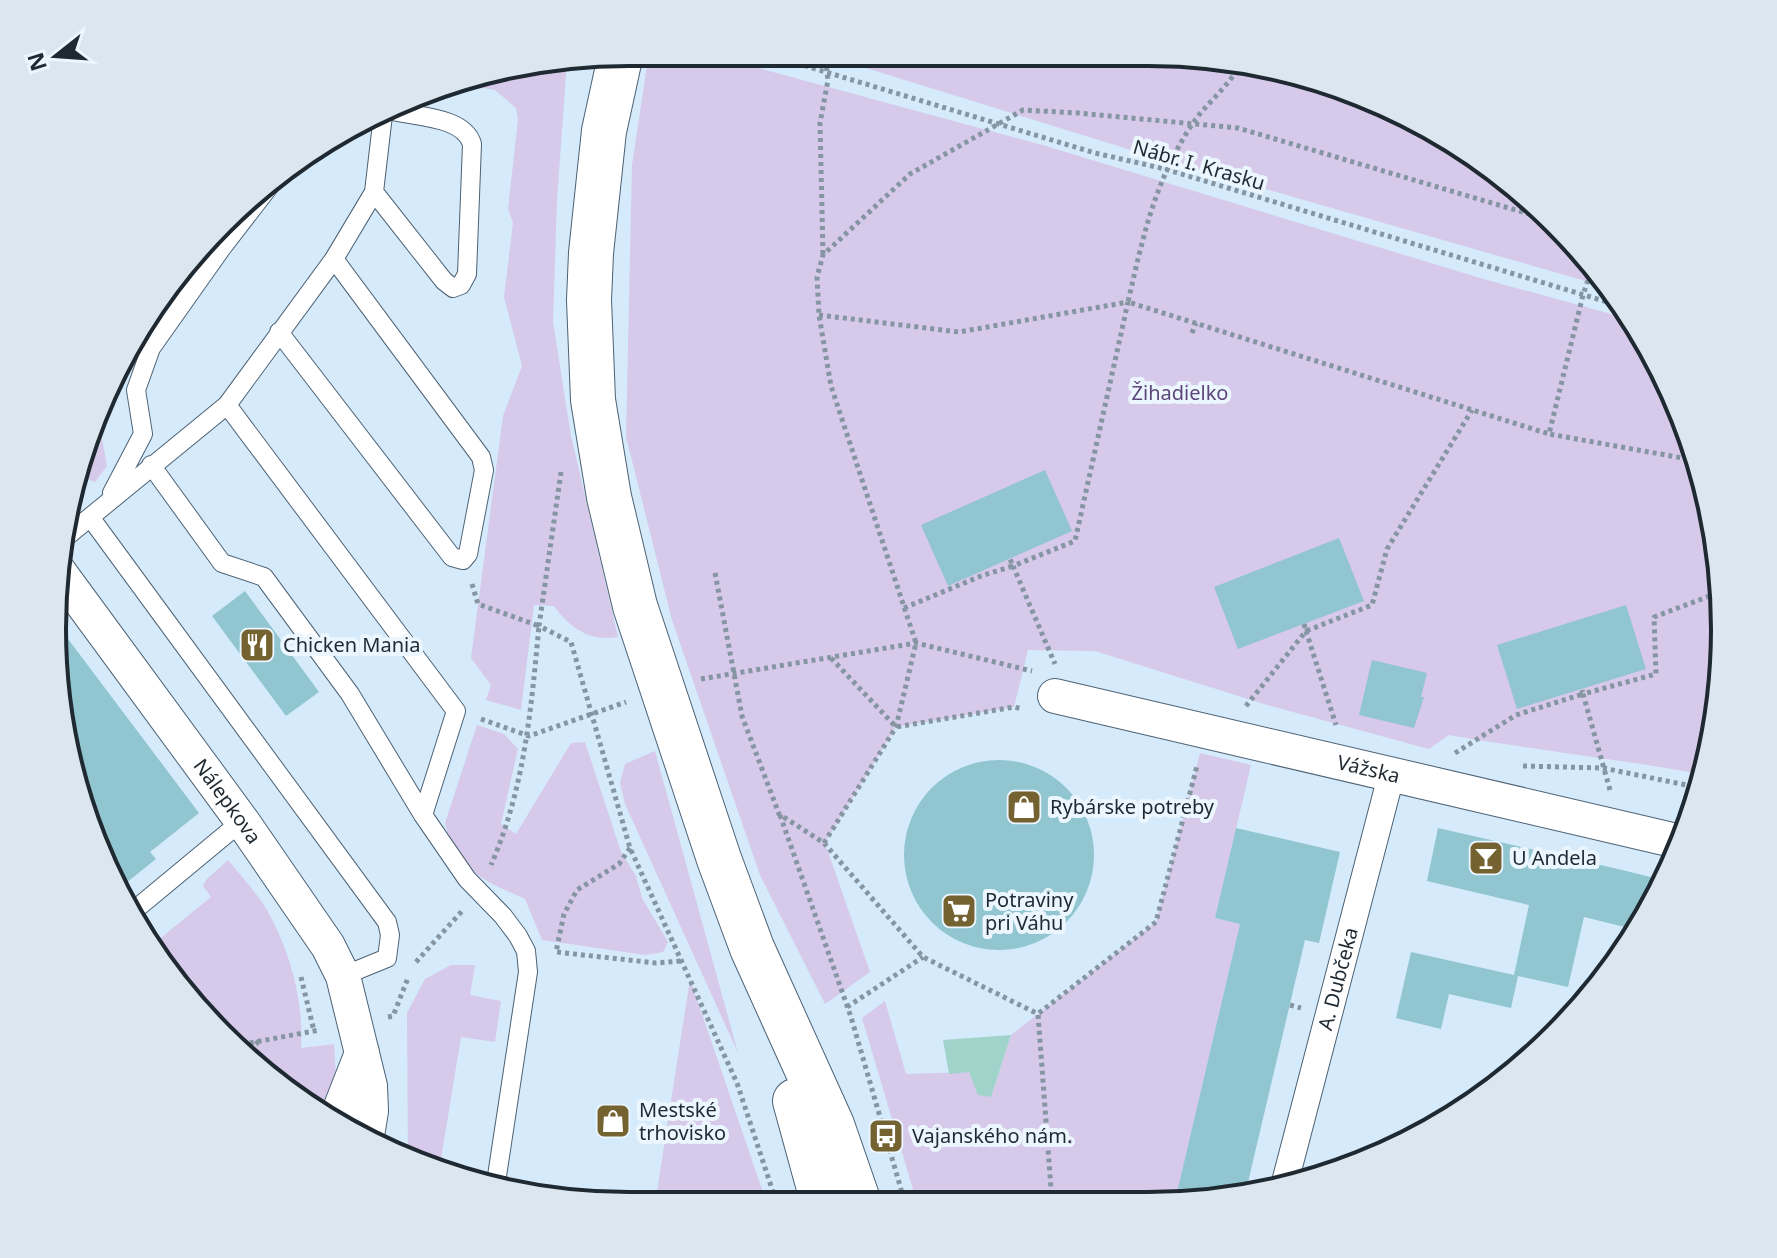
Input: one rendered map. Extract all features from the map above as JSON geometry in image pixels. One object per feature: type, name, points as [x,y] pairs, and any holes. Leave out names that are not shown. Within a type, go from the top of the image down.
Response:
[{"type":"main road","points":[[627,66],[604,131],[591,253],[589,345],[600,449],[620,550],[635,606],[752,948],[820,1192]]},
{"type":"main road","points":[[752,948],[832,1125],[855,1192]]},
{"type":"street","name":"Nálepkova","points":[[68,584],[242,821],[328,946],[343,976],[358,1038],[371,1099],[368,1128]]},
{"type":"street","name":"Vážska","points":[[1058,687],[1391,776],[1670,839]]},
{"type":"street","name":"A. Dubčeka","points":[[1287,1175],[1391,776]]},
{"type":"street","points":[[338,1111],[358,1038]]},
{"type":"lane","points":[[374,192],[444,281],[453,288],[461,285],[467,274],[472,144],[469,134],[460,126],[404,113]]},
{"type":"lane","points":[[75,529],[227,405],[334,259],[374,192],[382,123]]},
{"type":"lane","points":[[109,501],[143,434],[136,390],[151,348],[245,218]]},
{"type":"lane","points":[[279,332],[452,557],[463,560],[468,554],[484,470],[481,457],[334,259]]},
{"type":"lane","points":[[227,405],[456,711],[423,815]]},
{"type":"lane","points":[[151,465],[222,563],[264,577],[350,694],[423,815],[467,879],[503,916],[526,951],[528,972],[497,1176]]},
{"type":"lane","points":[[90,517],[387,922],[390,935],[387,958],[343,976]]},
{"type":"lane","points":[[139,906],[242,821]]},
{"type":"path","name":"Nábr. I. Krasku","points":[[803,66],[1095,153],[1165,169],[1606,302]]},
{"type":"path","points":[[824,843],[896,727],[916,643],[831,386],[819,315],[817,277],[823,255],[820,123],[827,66]]},
{"type":"path","points":[[904,608],[1075,541],[1149,215],[1165,169],[1192,123],[1233,73]]},
{"type":"path","points":[[823,255],[910,174],[1023,110],[1238,128],[1527,213]]},
{"type":"path","points":[[1549,434],[1589,278]]},
{"type":"path","points":[[819,315],[959,332],[1128,302],[1549,434],[1684,458]]},
{"type":"path","points":[[1192,333],[1196,323]]},
{"type":"path","points":[[1244,709],[1305,628],[1372,605],[1387,549],[1472,410]]},
{"type":"path","points":[[1010,559],[1058,687]]},
{"type":"path","points":[[463,560],[478,604],[539,626],[571,642],[630,848],[737,1083],[773,1192]]},
{"type":"path","points":[[715,573],[742,716],[847,1007],[902,1192]]},
{"type":"path","points":[[1453,755],[1516,715],[1582,692],[1656,674],[1654,617],[1710,596]]},
{"type":"path","points":[[248,1043],[358,1038],[393,1016],[415,962],[479,892],[507,830],[529,736],[539,626]]},
{"type":"path","points":[[1305,628],[1338,730]]},
{"type":"path","points":[[693,680],[916,643]]},
{"type":"path","points":[[831,658],[896,727]]},
{"type":"path","points":[[1582,692],[1603,768],[1689,785]]},
{"type":"path","points":[[456,711],[529,736],[631,700]]},
{"type":"path","points":[[1038,1014],[1156,922],[1200,753]]},
{"type":"path","points":[[779,814],[824,843],[923,957],[1038,1014]]},
{"type":"path","points":[[630,848],[619,864],[577,890],[564,914],[556,952],[656,963],[681,961]]},
{"type":"path","points":[[847,1007],[923,957]]},
{"type":"path","points":[[1038,1014],[1051,1192]]},
{"type":"path","points":[[253,1047],[259,1041]]},
{"type":"green space","name":"Žihadielko","points":[[647,66],[752,66],[1046,146],[1480,278],[1615,315],[1636,348],[1668,414],[1692,483],[1700,519],[1710,592],[1710,666],[1693,773],[1449,735],[1429,749],[1267,705],[1095,651],[1028,650],[1014,707],[896,727],[825,843],[870,972],[825,1004],[760,875],[672,620],[626,437],[632,165]]},
{"type":"green space","points":[[859,66],[1185,67],[1294,85],[1397,124],[1461,161],[1491,182],[1546,231],[1592,283],[1154,157]]},
{"type":"green space","points":[[566,70],[557,200],[553,322],[571,436],[618,637],[598,637],[582,632],[554,606],[534,605],[521,710],[486,700],[491,685],[471,658],[503,416],[522,366],[504,297],[513,223],[508,209],[518,120],[516,108],[495,90],[477,87]]},
{"type":"green space","points":[[101,435],[107,466],[95,482],[86,478]]},
{"type":"green space","points":[[477,725],[504,734],[518,749],[501,824],[516,834],[571,743],[585,742],[621,852],[636,876],[642,898],[668,942],[663,952],[645,955],[542,940],[525,899],[485,880],[465,864],[450,840],[445,823]]},
{"type":"green space","points":[[655,751],[738,1053],[625,804],[620,783],[625,764]]},
{"type":"green space","points":[[1200,753],[1251,765],[1215,918],[1240,924],[1177,1191],[914,1192],[862,1018],[885,1001],[906,1074],[969,1072],[991,1097],[1011,1035],[1156,922]]},
{"type":"green space","points":[[228,860],[263,903],[282,942],[294,977],[300,1012],[301,1048],[334,1044],[336,1076],[329,1106],[286,1076],[231,1027],[182,972],[159,939],[211,897],[203,886]]},
{"type":"green space","points":[[451,965],[475,965],[470,995],[501,1001],[495,1042],[461,1037],[441,1159],[408,1146],[407,1013],[425,979]]},
{"type":"green space","points":[[690,979],[763,1192],[657,1192]]},
{"type":"shaded area","points":[[1011,1035],[991,1097],[978,1095],[969,1072],[949,1074],[943,1040]]},
{"type":"building","points":[[1045,470],[1072,531],[948,586],[921,525]]},
{"type":"building","points":[[1339,538],[1364,601],[1238,649],[1214,587]]},
{"type":"building","points":[[245,591],[319,692],[286,716],[212,616]]},
{"type":"building","points":[[1626,605],[1646,669],[1517,709],[1497,645]]},
{"type":"building","points":[[66,637],[199,813],[150,852],[156,859],[126,883],[109,844],[85,775],[77,739]]},
{"type":"building","points":[[1372,660],[1427,673],[1421,697],[1424,697],[1414,728],[1359,715]]},
{"type":"building","points":[[999,760],[1035,767],[1066,788],[1087,819],[1094,855],[1087,891],[1066,922],[1035,943],[999,950],[963,943],[932,922],[911,891],[904,855],[911,819],[932,788],[963,767]]},
{"type":"building","points":[[1236,828],[1340,852],[1319,943],[1305,940],[1248,1183],[1177,1191],[1240,924],[1215,918]]},
{"type":"building","points":[[1438,828],[1653,878],[1625,927],[1584,917],[1568,987],[1518,976],[1511,1008],[1449,994],[1441,1029],[1396,1018],[1411,952],[1514,975],[1529,905],[1427,881]]},
{"type":"place","name":"Chicken Mania","points":[[257,645]]},
{"type":"place","name":"Rybárske potreby","points":[[1024,807]]},
{"type":"place","name":"U Andela","points":[[1486,858]]},
{"type":"place","name":"Potraviny pri Váhu","points":[[959,911]]},
{"type":"place","name":"Mestské trhovisko","points":[[613,1121]]},
{"type":"place","name":"Vajanského nám.","points":[[886,1136]]}]
